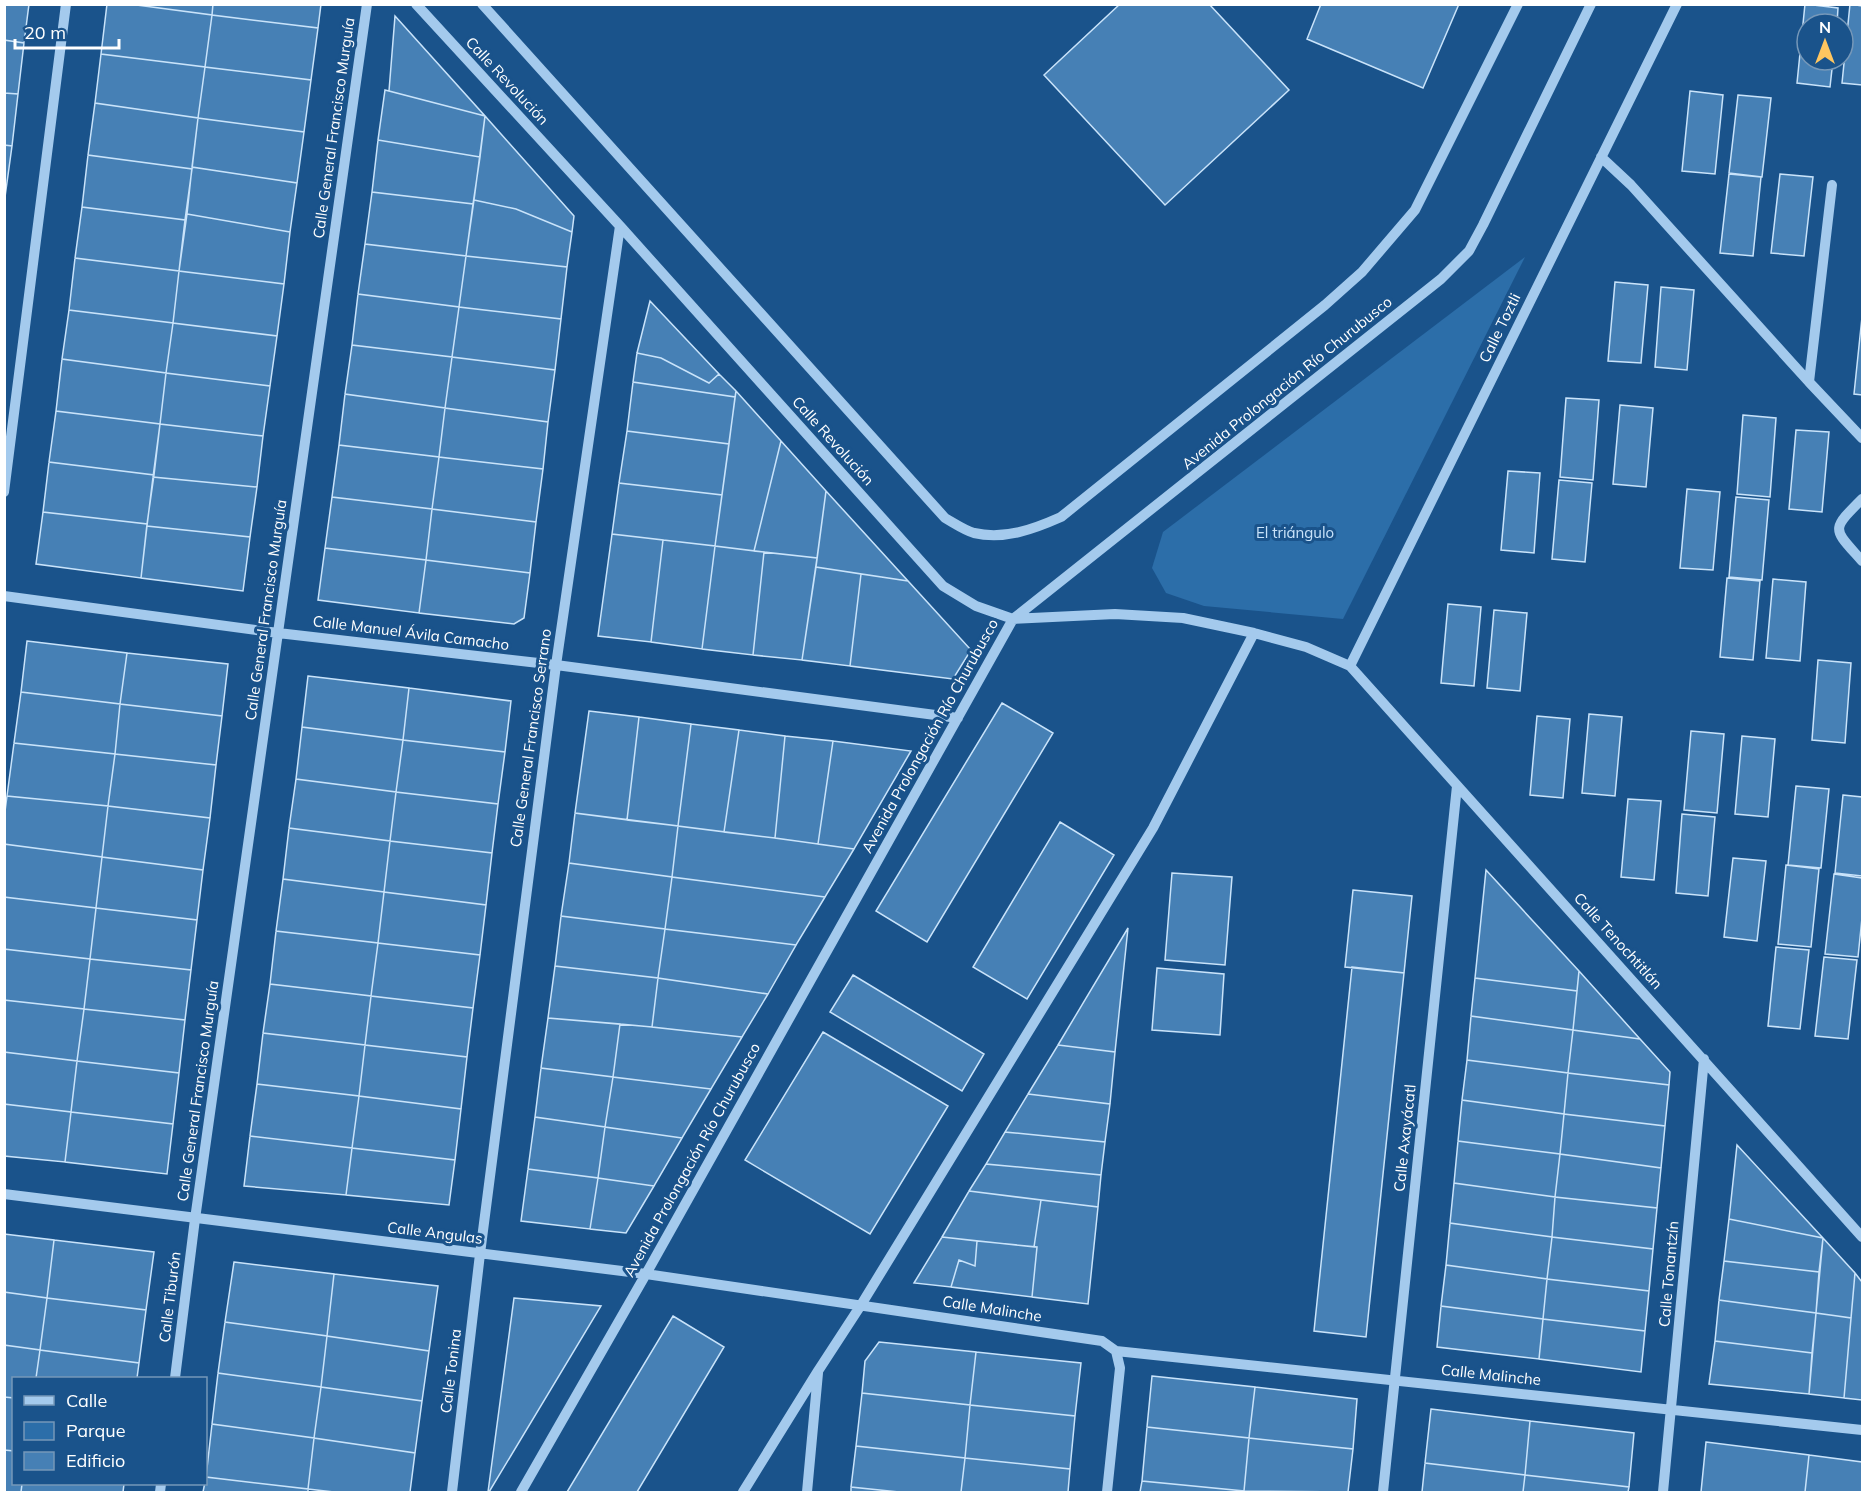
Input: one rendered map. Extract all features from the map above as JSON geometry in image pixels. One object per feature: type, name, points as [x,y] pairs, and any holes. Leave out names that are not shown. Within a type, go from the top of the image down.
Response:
[{"type":"street","points":[[4,492],[66,4]]},
{"type":"street","name":"Calle General Francisco Murguía","points":[[195,1219],[367,4]]},
{"type":"street","name":"Calle Revolución","points":[[416,4],[620,226],[944,586],[976,606],[1013,620],[1115,614],[1183,618],[1306,647],[1350,666]]},
{"type":"street","points":[[482,4],[945,518],[974,533],[1007,535],[1034,529],[1061,517],[1325,305],[1362,272],[1415,210],[1518,4]]},
{"type":"street","name":"Avenida Prolongación Río Churubusco","points":[[521,1492],[1013,620],[1441,279],[1469,251],[1484,225],[1591,4]]},
{"type":"street","name":"Calle Toztli","points":[[1350,666],[1677,4]]},
{"type":"street","points":[[1601,158],[1631,185],[1809,382],[1863,438]]},
{"type":"street","points":[[1809,382],[1832,185]]},
{"type":"street","name":"Calle General Francisco Serrano","points":[[480,1254],[555,665],[620,226]]},
{"type":"street","points":[[1863,499],[1840,521],[1838,529],[1841,537],[1863,561]]},
{"type":"street","name":"Calle Manuel Ávila Camacho","points":[[4,596],[278,633],[555,665],[958,717]]},
{"type":"street","points":[[743,1492],[861,1305],[1153,828],[1254,633]]},
{"type":"street","name":"Calle Tenochtitlán","points":[[1350,666],[1863,1237]]},
{"type":"street","name":"Calle Axayácatl","points":[[1383,1492],[1457,786]]},
{"type":"street","name":"Calle Tonantzín","points":[[1663,1492],[1704,1059]]},
{"type":"street","name":"Calle Angulas","points":[[4,1194],[646,1274],[861,1305]]},
{"type":"street","name":"Calle Tiburón","points":[[175,1377],[195,1219]]},
{"type":"street","name":"Calle Tonina","points":[[452,1492],[480,1254]]},
{"type":"street","name":"Calle Malinche","points":[[861,1305],[1095,1340],[1116,1351],[1863,1430]]},
{"type":"street","points":[[1107,1492],[1120,1368],[1116,1351]]},
{"type":"street","points":[[807,1492],[818,1371]]},
{"type":"green space","name":"El triángulo","points":[[1525,257],[1343,619],[1204,606],[1166,593],[1152,568],[1163,532]]},
{"type":"building","points":[[4,4],[29,4],[24,43],[4,40]]},
{"type":"building","points":[[107,4],[129,4],[212,15],[205,67],[101,54]]},
{"type":"building","points":[[129,4],[213,4],[212,15]]},
{"type":"building","points":[[213,4],[321,4],[318,28],[212,15]]},
{"type":"building","points":[[1120,4],[1209,4],[1289,90],[1165,205],[1044,75]]},
{"type":"building","points":[[1321,4],[1459,4],[1423,88],[1307,39]]},
{"type":"building","points":[[1805,4],[1838,8],[1838,12],[1804,12]]},
{"type":"building","points":[[1850,4],[1862,6],[1862,85],[1842,83],[1843,72],[1855,72],[1855,12],[1849,12]]},
{"type":"building","points":[[212,15],[318,28],[311,80],[205,67]]},
{"type":"building","points":[[395,16],[485,116],[389,91]]},
{"type":"building","points":[[4,40],[24,43],[18,94],[4,93]]},
{"type":"building","points":[[101,54],[205,67],[198,118],[95,103]]},
{"type":"building","points":[[205,67],[311,80],[304,132],[198,118]]},
{"type":"building","points":[[1798,72],[1832,72],[1830,87],[1797,83]]},
{"type":"building","points":[[385,90],[485,116],[480,157],[378,140]]},
{"type":"building","points":[[1690,91],[1723,95],[1715,174],[1682,171]]},
{"type":"building","points":[[4,93],[18,94],[12,146],[4,145]]},
{"type":"building","points":[[1738,95],[1771,98],[1762,177],[1729,173]]},
{"type":"building","points":[[95,103],[198,118],[192,169],[88,155]]},
{"type":"building","points":[[485,116],[574,216],[572,232],[516,209],[474,200]]},
{"type":"building","points":[[198,118],[304,132],[297,183],[192,167]]},
{"type":"building","points":[[378,140],[480,157],[473,204],[372,192]]},
{"type":"building","points":[[4,145],[12,146],[5,197],[4,197]]},
{"type":"building","points":[[88,155],[192,169],[185,220],[82,207]]},
{"type":"building","points":[[192,167],[297,183],[290,232],[187,214]]},
{"type":"building","points":[[1729,174],[1761,177],[1753,256],[1720,253]]},
{"type":"building","points":[[1780,174],[1813,177],[1804,256],[1771,253]]},
{"type":"building","points":[[372,192],[473,204],[466,256],[365,244]]},
{"type":"building","points":[[474,200],[516,209],[572,232],[567,267],[466,256]]},
{"type":"building","points":[[82,207],[185,220],[179,271],[75,258]]},
{"type":"building","points":[[187,214],[290,232],[284,284],[179,271]]},
{"type":"building","points":[[365,244],[466,256],[459,307],[358,294]]},
{"type":"building","points":[[466,256],[567,267],[561,319],[459,307]]},
{"type":"building","points":[[75,258],[179,271],[173,323],[69,310]]},
{"type":"building","points":[[179,271],[284,284],[277,336],[173,323]]},
{"type":"building","points":[[1615,282],[1648,285],[1641,363],[1608,361]]},
{"type":"building","points":[[1661,287],[1694,290],[1687,370],[1655,367]]},
{"type":"building","points":[[358,294],[459,307],[452,357],[352,345]]},
{"type":"building","points":[[650,301],[719,374],[709,383],[661,358],[637,353]]},
{"type":"building","points":[[459,307],[561,319],[555,370],[452,357]]},
{"type":"building","points":[[69,310],[173,323],[166,373],[62,359]]},
{"type":"building","points":[[1862,317],[1862,395],[1854,394]]},
{"type":"building","points":[[173,323],[277,336],[270,386],[166,373]]},
{"type":"building","points":[[352,345],[452,357],[445,408],[345,394]]},
{"type":"building","points":[[637,353],[661,358],[709,383],[719,374],[736,391],[735,397],[633,382]]},
{"type":"building","points":[[452,357],[555,370],[548,422],[445,408]]},
{"type":"building","points":[[62,359],[166,373],[160,424],[56,411]]},
{"type":"building","points":[[166,373],[270,386],[263,436],[160,424]]},
{"type":"building","points":[[633,382],[735,397],[729,444],[627,431]]},
{"type":"building","points":[[736,391],[781,441],[754,551],[715,546]]},
{"type":"building","points":[[345,394],[445,408],[439,457],[339,445]]},
{"type":"building","points":[[1566,398],[1599,400],[1593,480],[1560,477]]},
{"type":"building","points":[[1620,405],[1653,408],[1646,487],[1613,484]]},
{"type":"building","points":[[445,408],[548,422],[543,469],[439,457]]},
{"type":"building","points":[[56,411],[160,424],[154,475],[49,462]]},
{"type":"building","points":[[1743,415],[1776,418],[1770,497],[1737,494]]},
{"type":"building","points":[[160,424],[263,436],[257,487],[153,477]]},
{"type":"building","points":[[1796,430],[1829,432],[1822,512],[1789,509]]},
{"type":"building","points":[[627,431],[729,444],[722,495],[619,483]]},
{"type":"building","points":[[781,441],[826,491],[817,558],[754,551]]},
{"type":"building","points":[[339,445],[439,457],[432,509],[332,497]]},
{"type":"building","points":[[439,457],[543,469],[536,522],[432,509]]},
{"type":"building","points":[[49,462],[154,475],[147,524],[43,512]]},
{"type":"building","points":[[1508,471],[1540,473],[1534,553],[1501,550]]},
{"type":"building","points":[[153,477],[257,487],[250,537],[147,526]]},
{"type":"building","points":[[1559,480],[1592,483],[1585,562],[1552,559]]},
{"type":"building","points":[[619,483],[722,495],[715,546],[612,534]]},
{"type":"building","points":[[1687,489],[1720,492],[1713,570],[1680,568]]},
{"type":"building","points":[[826,491],[908,581],[816,567]]},
{"type":"building","points":[[332,497],[432,509],[426,560],[325,548]]},
{"type":"building","points":[[1736,497],[1769,500],[1762,580],[1729,577]]},
{"type":"building","points":[[432,509],[536,522],[530,573],[426,560]]},
{"type":"building","points":[[43,512],[147,524],[141,578],[36,564]]},
{"type":"building","points":[[147,526],[250,537],[243,591],[141,578]]},
{"type":"building","points":[[612,534],[663,540],[651,642],[598,636]]},
{"type":"building","points":[[663,540],[715,546],[702,649],[651,642]]},
{"type":"building","points":[[715,546],[764,552],[753,655],[702,649]]},
{"type":"building","points":[[325,548],[426,560],[419,613],[318,600]]},
{"type":"building","points":[[764,552],[817,558],[802,660],[753,655]]},
{"type":"building","points":[[426,560],[530,573],[524,618],[514,624],[419,613]]},
{"type":"building","points":[[816,567],[861,574],[850,666],[802,660]]},
{"type":"building","points":[[861,574],[908,581],[971,650],[953,679],[850,666]]},
{"type":"building","points":[[1727,578],[1760,581],[1753,660],[1720,657]]},
{"type":"building","points":[[1773,579],[1806,582],[1800,661],[1766,658]]},
{"type":"building","points":[[1448,604],[1481,607],[1474,686],[1441,683]]},
{"type":"building","points":[[1494,610],[1527,613],[1520,691],[1487,688]]},
{"type":"building","points":[[27,641],[127,653],[120,704],[21,692]]},
{"type":"building","points":[[127,653],[228,664],[222,716],[120,704]]},
{"type":"building","points":[[1818,660],[1851,663],[1845,743],[1812,740]]},
{"type":"building","points":[[308,676],[409,688],[403,740],[302,727]]},
{"type":"building","points":[[409,688],[511,701],[505,752],[403,740]]},
{"type":"building","points":[[21,692],[120,704],[115,754],[14,743]]},
{"type":"building","points":[[1002,703],[1053,733],[927,942],[876,911]]},
{"type":"building","points":[[120,704],[222,716],[216,765],[115,754]]},
{"type":"building","points":[[589,711],[639,717],[627,820],[575,813]]},
{"type":"building","points":[[1589,714],[1622,717],[1615,796],[1582,793]]},
{"type":"building","points":[[1537,716],[1570,719],[1563,798],[1530,795]]},
{"type":"building","points":[[639,717],[691,724],[678,826],[627,820]]},
{"type":"building","points":[[691,724],[739,730],[724,832],[678,826]]},
{"type":"building","points":[[302,727],[403,740],[396,792],[296,779]]},
{"type":"building","points":[[739,730],[785,736],[775,838],[724,832]]},
{"type":"building","points":[[1691,731],[1724,734],[1717,813],[1684,810]]},
{"type":"building","points":[[785,736],[833,741],[818,844],[775,838]]},
{"type":"building","points":[[1742,736],[1775,739],[1768,817],[1735,814]]},
{"type":"building","points":[[403,740],[505,752],[498,804],[396,792]]},
{"type":"building","points":[[833,741],[911,751],[854,849],[818,844]]},
{"type":"building","points":[[14,743],[115,754],[108,806],[7,796]]},
{"type":"building","points":[[115,754],[216,765],[210,818],[108,806]]},
{"type":"building","points":[[296,779],[396,792],[390,841],[289,828]]},
{"type":"building","points":[[1796,786],[1829,789],[1821,868],[1788,865]]},
{"type":"building","points":[[396,792],[498,804],[492,853],[390,841]]},
{"type":"building","points":[[1843,795],[1862,797],[1862,876],[1835,873]]},
{"type":"building","points":[[7,796],[108,806],[102,857],[4,844]]},
{"type":"building","points":[[1628,799],[1661,801],[1654,880],[1621,877]]},
{"type":"building","points":[[108,806],[210,818],[203,870],[102,857]]},
{"type":"building","points":[[575,813],[678,826],[672,877],[569,863]]},
{"type":"building","points":[[1682,814],[1715,817],[1708,896],[1676,893]]},
{"type":"building","points":[[1060,822],[1114,855],[1027,999],[973,967]]},
{"type":"building","points":[[678,826],[854,849],[825,897],[672,877]]},
{"type":"building","points":[[289,828],[390,841],[384,892],[283,879]]},
{"type":"building","points":[[390,841],[492,853],[486,905],[384,892]]},
{"type":"building","points":[[4,844],[102,857],[96,908],[4,897]]},
{"type":"building","points":[[102,857],[203,870],[197,920],[96,908]]},
{"type":"building","points":[[1733,858],[1766,861],[1757,941],[1724,937]]},
{"type":"building","points":[[569,863],[672,877],[665,929],[561,916]]},
{"type":"building","points":[[1786,865],[1819,869],[1811,947],[1778,944]]},
{"type":"building","points":[[1486,870],[1579,971],[1577,991],[1475,978]]},
{"type":"building","points":[[1172,873],[1232,877],[1225,965],[1165,960]]},
{"type":"building","points":[[1834,874],[1862,878],[1862,918],[1858,957],[1825,954]]},
{"type":"building","points":[[672,877],[825,897],[796,945],[665,929]]},
{"type":"building","points":[[283,879],[384,892],[378,943],[276,931]]},
{"type":"building","points":[[1353,890],[1412,896],[1404,973],[1345,967]]},
{"type":"building","points":[[384,892],[486,905],[480,955],[378,943]]},
{"type":"building","points":[[4,897],[96,908],[90,959],[4,949]]},
{"type":"building","points":[[96,908],[197,920],[191,970],[90,959]]},
{"type":"building","points":[[561,916],[665,929],[658,978],[555,966]]},
{"type":"building","points":[[1128,928],[1115,1052],[1058,1045]]},
{"type":"building","points":[[665,929],[796,945],[768,994],[658,978]]},
{"type":"building","points":[[276,931],[378,943],[371,996],[270,984]]},
{"type":"building","points":[[378,943],[480,955],[473,1008],[371,996]]},
{"type":"building","points":[[1776,947],[1809,950],[1800,1029],[1768,1026]]},
{"type":"building","points":[[4,949],[90,959],[84,1009],[4,1000]]},
{"type":"building","points":[[1824,957],[1857,960],[1848,1039],[1815,1036]]},
{"type":"building","points":[[90,959],[191,970],[185,1020],[84,1009]]},
{"type":"building","points":[[555,966],[658,978],[652,1027],[548,1018]]},
{"type":"building","points":[[1352,967],[1404,973],[1366,1337],[1314,1331]]},
{"type":"building","points":[[1157,968],[1224,974],[1220,1035],[1152,1030]]},
{"type":"building","points":[[1579,971],[1640,1039],[1573,1030]]},
{"type":"building","points":[[853,975],[984,1054],[962,1091],[830,1012]]},
{"type":"building","points":[[658,978],[768,994],[742,1037],[652,1027]]},
{"type":"building","points":[[1475,978],[1577,991],[1573,1030],[1471,1016]]},
{"type":"building","points":[[270,984],[371,996],[365,1045],[263,1033]]},
{"type":"building","points":[[371,996],[473,1008],[467,1057],[365,1045]]},
{"type":"building","points":[[4,1000],[84,1009],[77,1061],[4,1052]]},
{"type":"building","points":[[84,1009],[185,1020],[179,1073],[77,1061]]},
{"type":"building","points":[[1471,1016],[1573,1030],[1568,1073],[1467,1060]]},
{"type":"building","points":[[548,1018],[620,1024],[613,1077],[541,1068]]},
{"type":"building","points":[[620,1024],[742,1037],[711,1089],[613,1077]]},
{"type":"building","points":[[1573,1030],[1640,1039],[1670,1072],[1669,1085],[1568,1073]]},
{"type":"building","points":[[823,1032],[948,1106],[870,1234],[745,1160]]},
{"type":"building","points":[[263,1033],[365,1045],[359,1096],[257,1084]]},
{"type":"building","points":[[365,1045],[467,1057],[461,1109],[359,1096]]},
{"type":"building","points":[[1058,1045],[1115,1052],[1110,1104],[1028,1094]]},
{"type":"building","points":[[4,1052],[77,1061],[71,1112],[4,1104]]},
{"type":"building","points":[[1467,1060],[1568,1073],[1564,1114],[1462,1100]]},
{"type":"building","points":[[77,1061],[179,1073],[173,1124],[71,1112]]},
{"type":"building","points":[[541,1068],[613,1077],[605,1127],[535,1117]]},
{"type":"building","points":[[1568,1073],[1669,1085],[1665,1126],[1564,1114]]},
{"type":"building","points":[[613,1077],[711,1089],[682,1138],[605,1127]]},
{"type":"building","points":[[257,1084],[359,1096],[352,1148],[250,1136]]},
{"type":"building","points":[[1028,1094],[1110,1104],[1105,1142],[1005,1132]]},
{"type":"building","points":[[359,1096],[461,1109],[455,1160],[352,1148]]},
{"type":"building","points":[[1462,1100],[1564,1114],[1560,1154],[1458,1141]]},
{"type":"building","points":[[4,1104],[71,1112],[65,1162],[4,1156]]},
{"type":"building","points":[[71,1112],[173,1124],[167,1174],[65,1162]]},
{"type":"building","points":[[1564,1114],[1665,1126],[1661,1168],[1560,1154]]},
{"type":"building","points":[[535,1117],[605,1127],[598,1178],[528,1169]]},
{"type":"building","points":[[605,1127],[682,1138],[654,1186],[598,1178]]},
{"type":"building","points":[[1005,1132],[1105,1142],[1101,1175],[986,1164]]},
{"type":"building","points":[[250,1136],[352,1148],[346,1195],[244,1186]]},
{"type":"building","points":[[1458,1141],[1560,1154],[1555,1197],[1454,1183]]},
{"type":"building","points":[[1737,1145],[1823,1238],[1729,1219]]},
{"type":"building","points":[[352,1148],[455,1160],[449,1205],[346,1195]]},
{"type":"building","points":[[1560,1154],[1661,1168],[1657,1208],[1555,1197]]},
{"type":"building","points":[[986,1164],[1101,1175],[1098,1207],[969,1191]]},
{"type":"building","points":[[528,1169],[598,1178],[590,1229],[521,1221]]},
{"type":"building","points":[[598,1178],[654,1186],[626,1233],[590,1229]]},
{"type":"building","points":[[1454,1183],[1555,1197],[1552,1237],[1450,1223]]},
{"type":"building","points":[[969,1191],[1041,1200],[1034,1247],[942,1237]]},
{"type":"building","points":[[1555,1197],[1657,1208],[1653,1249],[1552,1237]]},
{"type":"building","points":[[1041,1200],[1098,1207],[1088,1304],[1032,1297],[1037,1247],[1034,1247]]},
{"type":"building","points":[[1729,1219],[1823,1238],[1819,1272],[1724,1261]]},
{"type":"building","points":[[1450,1223],[1552,1237],[1547,1279],[1446,1265]]},
{"type":"building","points":[[4,1234],[54,1240],[47,1298],[4,1292]]},
{"type":"building","points":[[942,1237],[977,1241],[975,1266],[959,1260],[951,1287],[914,1283]]},
{"type":"building","points":[[1552,1237],[1653,1249],[1649,1291],[1547,1279]]},
{"type":"building","points":[[1823,1238],[1855,1273],[1851,1318],[1816,1313]]},
{"type":"building","points":[[54,1240],[154,1252],[146,1310],[47,1298]]},
{"type":"building","points":[[977,1241],[1037,1247],[1032,1297],[951,1287],[959,1260],[975,1266]]},
{"type":"building","points":[[1724,1261],[1819,1272],[1816,1313],[1719,1300]]},
{"type":"building","points":[[234,1262],[334,1274],[327,1336],[225,1322]]},
{"type":"building","points":[[1446,1265],[1547,1279],[1543,1319],[1441,1306]]},
{"type":"building","points":[[1855,1273],[1862,1282],[1862,1400],[1844,1398]]},
{"type":"building","points":[[334,1274],[438,1286],[429,1351],[327,1336]]},
{"type":"building","points":[[1547,1279],[1649,1291],[1645,1331],[1543,1319]]},
{"type":"building","points":[[4,1292],[47,1298],[40,1350],[4,1345]]},
{"type":"building","points":[[47,1298],[146,1310],[139,1363],[40,1350]]},
{"type":"building","points":[[514,1298],[601,1306],[488,1492]]},
{"type":"building","points":[[1719,1300],[1816,1313],[1812,1353],[1715,1341]]},
{"type":"building","points":[[1441,1306],[1543,1319],[1539,1359],[1437,1347]]},
{"type":"building","points":[[1816,1313],[1851,1318],[1844,1398],[1809,1394]]},
{"type":"building","points":[[673,1316],[724,1347],[637,1492],[567,1492]]},
{"type":"building","points":[[1543,1319],[1645,1331],[1641,1372],[1539,1359]]},
{"type":"building","points":[[225,1322],[327,1336],[321,1387],[218,1373]]},
{"type":"building","points":[[327,1336],[429,1351],[422,1401],[321,1387]]},
{"type":"building","points":[[1715,1341],[1812,1353],[1809,1394],[1709,1384]]},
{"type":"building","points":[[879,1342],[976,1352],[970,1405],[862,1393],[865,1361]]},
{"type":"building","points":[[4,1345],[40,1350],[36,1377],[12,1377],[12,1398],[4,1397]]},
{"type":"building","points":[[40,1350],[139,1363],[137,1377],[36,1377]]},
{"type":"building","points":[[976,1352],[1081,1363],[1075,1416],[970,1405]]},
{"type":"building","points":[[218,1373],[321,1387],[314,1438],[212,1424]]},
{"type":"building","points":[[1152,1376],[1255,1387],[1249,1438],[1147,1427]]},
{"type":"building","points":[[321,1387],[422,1401],[415,1453],[314,1438]]},
{"type":"building","points":[[1255,1387],[1357,1399],[1353,1449],[1249,1438]]},
{"type":"building","points":[[862,1393],[970,1405],[965,1458],[856,1446]]},
{"type":"building","points":[[4,1397],[12,1398],[12,1451],[4,1450]]},
{"type":"building","points":[[970,1405],[1075,1416],[1070,1469],[965,1458]]},
{"type":"building","points":[[1431,1409],[1530,1421],[1525,1475],[1425,1463]]},
{"type":"building","points":[[1530,1421],[1634,1433],[1629,1487],[1525,1475]]},
{"type":"building","points":[[212,1424],[314,1438],[308,1489],[207,1477]]},
{"type":"building","points":[[1147,1427],[1249,1438],[1244,1491],[1142,1481]]},
{"type":"building","points":[[314,1438],[415,1453],[410,1492],[334,1492],[308,1489]]},
{"type":"building","points":[[1249,1438],[1353,1449],[1348,1492],[1244,1491]]},
{"type":"building","points":[[1706,1442],[1809,1455],[1805,1492],[1701,1492]]},
{"type":"building","points":[[856,1446],[965,1458],[961,1492],[899,1492],[851,1487]]},
{"type":"building","points":[[4,1450],[12,1451],[12,1485],[22,1485],[21,1492],[4,1492]]},
{"type":"building","points":[[1809,1455],[1862,1462],[1862,1492],[1805,1492]]},
{"type":"building","points":[[965,1458],[1070,1469],[1068,1492],[961,1492]]},
{"type":"building","points":[[1425,1463],[1525,1475],[1523,1492],[1422,1492]]},
{"type":"building","points":[[1525,1475],[1629,1487],[1628,1492],[1523,1492]]},
{"type":"building","points":[[207,1477],[308,1489],[308,1492],[203,1492],[204,1485],[207,1485]]},
{"type":"building","points":[[1142,1481],[1244,1491],[1244,1492],[1140,1492]]},
{"type":"building","points":[[22,1485],[124,1485],[123,1492],[21,1492]]},
{"type":"building","points":[[851,1487],[899,1492],[851,1492]]}]
